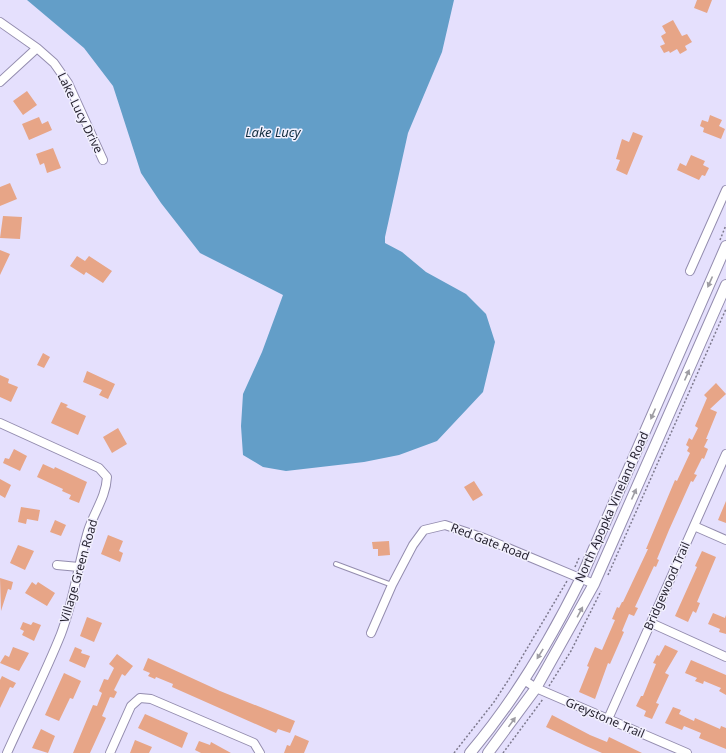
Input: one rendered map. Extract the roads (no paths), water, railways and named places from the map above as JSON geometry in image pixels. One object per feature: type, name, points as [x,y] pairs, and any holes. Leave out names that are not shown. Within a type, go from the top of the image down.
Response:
[{"type":"street","name":"Lake Lucy Drive","points":[[0,22],[37,48],[54,63],[68,83],[103,160]]},
{"type":"street","points":[[0,82],[37,48]]},
{"type":"street","points":[[690,271],[725,195]]},
{"type":"street","name":"North Apopka Vineland Road","points":[[470,753],[489,730],[524,680],[555,630],[581,578],[721,246]]},
{"type":"street","name":"North Apopka Vineland Road","points":[[488,753],[536,688],[594,584],[726,285]]},
{"type":"street","name":"Village Green Road","points":[[0,423],[98,468],[107,477],[107,487],[90,526],[61,633],[7,753]]},
{"type":"street","name":"Bridgewood Trail","points":[[608,719],[726,454]]},
{"type":"street","name":"Red Gate Road","points":[[371,633],[392,585],[413,545],[424,530],[445,525],[484,538],[594,584]]},
{"type":"street","points":[[694,526],[726,540]]},
{"type":"street","points":[[57,565],[79,567]]},
{"type":"street","points":[[651,623],[726,656]]},
{"type":"street","name":"Greystone Trail","points":[[524,680],[536,688],[687,753]]},
{"type":"street","points":[[110,753],[131,706],[140,698],[150,699],[254,743],[260,753]]},
{"type":"lane","points":[[336,564],[392,585]]},
{"type":"water","name":"Lake Lucy","points":[[27,0],[454,0],[442,52],[408,133],[385,237],[385,243],[402,252],[426,272],[466,294],[486,314],[495,342],[483,392],[437,441],[399,455],[364,462],[286,471],[263,467],[243,455],[241,426],[243,394],[262,352],[283,295],[200,253],[161,203],[141,173],[113,86],[84,48]]}]
